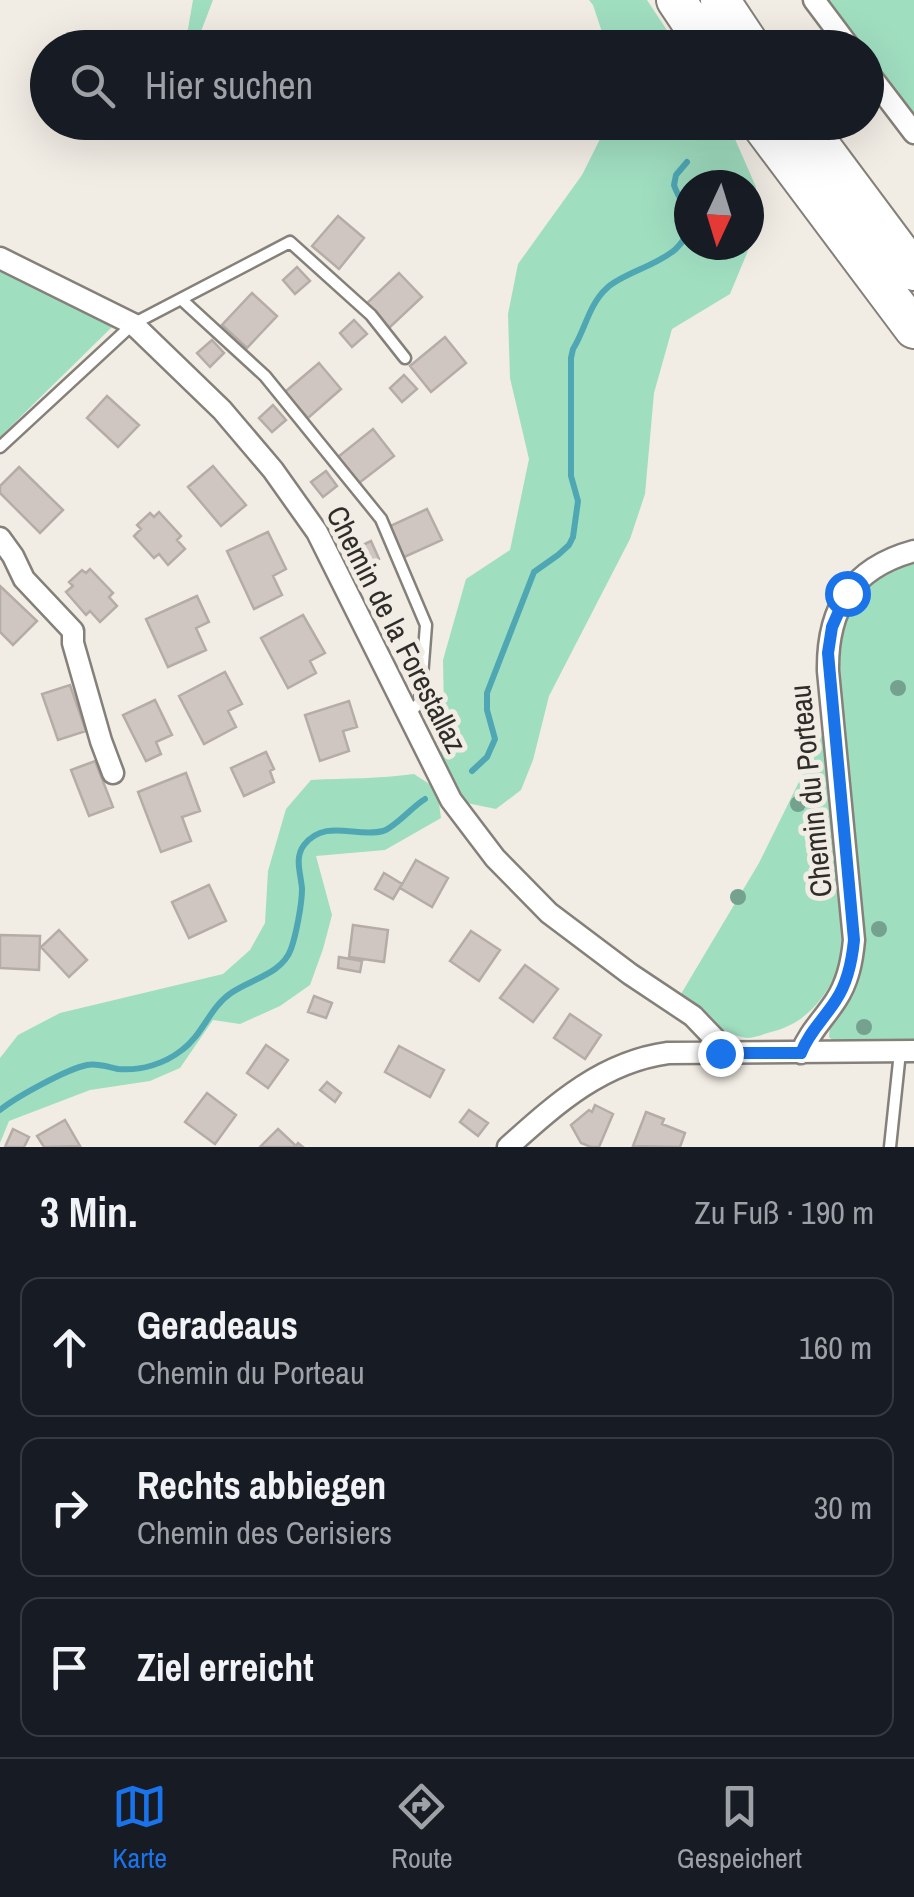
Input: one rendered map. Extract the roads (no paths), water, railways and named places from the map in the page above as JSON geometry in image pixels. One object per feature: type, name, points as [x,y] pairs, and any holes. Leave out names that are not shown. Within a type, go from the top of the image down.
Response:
[{"type":"highway","points":[[676,0],[696,30]]},
{"type":"highway","points":[[720,0],[740,30]]},
{"type":"highway","points":[[772,140],[909,325]]},
{"type":"highway","points":[[817,140],[914,271]]},
{"type":"street","points":[[814,0],[836,30]]},
{"type":"street","points":[[884,94],[914,133]]},
{"type":"street","name":"Chemin de la Forestallaz","points":[[0,258],[133,324],[222,410],[273,470],[317,532],[451,800],[496,858],[550,913],[693,1016],[715,1039],[720,1053]]},
{"type":"street","points":[[0,538],[24,579],[73,630],[73,643],[100,741],[113,773]]},
{"type":"street","name":"Chemin du Porteau","points":[[801,1053],[812,1029],[839,996],[851,967],[854,940],[828,671],[832,627],[841,603],[856,582],[887,560],[914,551]]},
{"type":"street","points":[[508,1147],[574,1090],[644,1056],[907,1052]]},
{"type":"lane","points":[[0,447],[133,324],[290,242],[371,314],[405,358]]},
{"type":"lane","points":[[181,298],[264,376],[381,519],[426,625],[420,702],[409,714]]},
{"type":"lane","points":[[890,1147],[907,1052]]},
{"type":"waterway","points":[[472,771],[487,757],[495,739],[487,693],[534,572],[558,555],[573,537],[578,501],[571,476],[573,349],[607,288],[673,252],[682,241],[688,229],[687,213],[674,185],[676,175],[687,162]]},
{"type":"waterway","points":[[0,1110],[42,1084],[87,1065],[144,1068],[182,1050],[224,999],[273,970],[287,957],[300,911],[299,861],[304,845],[321,832],[383,831],[425,799]]}]
